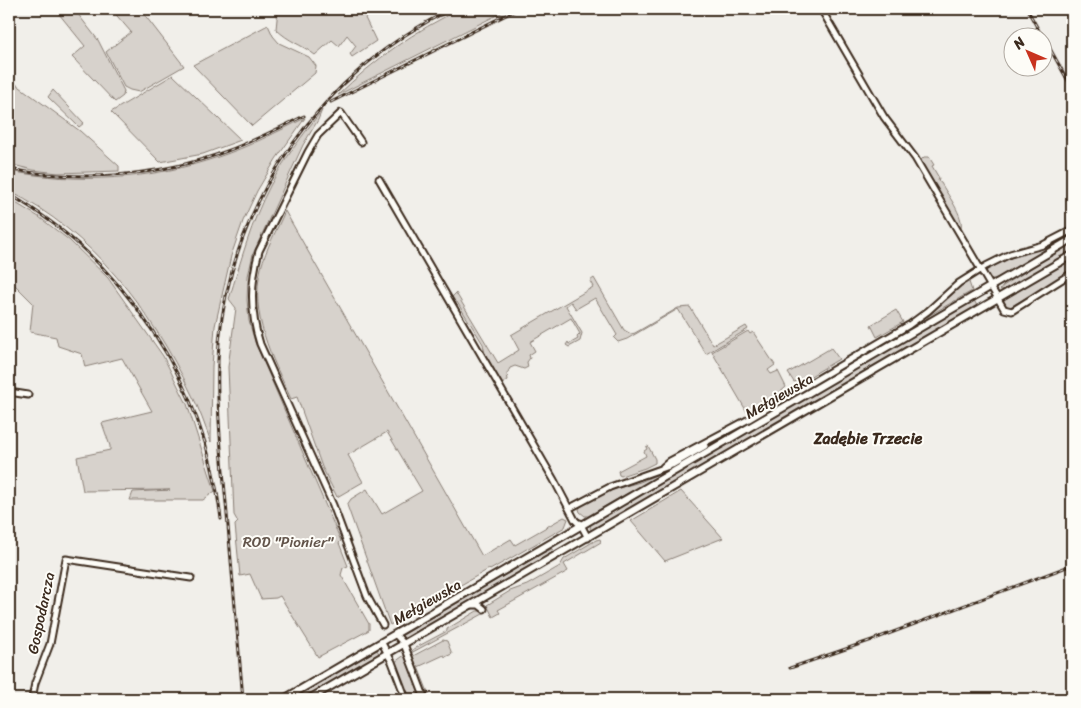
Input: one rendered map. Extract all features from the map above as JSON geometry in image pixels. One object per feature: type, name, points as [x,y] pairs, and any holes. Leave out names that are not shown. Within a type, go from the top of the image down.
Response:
[{"type":"main road","name":"Mełgiewska","points":[[284,699],[1072,239]]},
{"type":"main road","name":"Mełgiewska","points":[[309,699],[1072,255]]},
{"type":"main road","points":[[574,530],[575,520]]},
{"type":"main road","points":[[552,543],[558,544],[560,547],[556,556]]},
{"type":"street","points":[[821,9],[884,117],[915,158],[1004,309],[1012,311],[1072,273]]},
{"type":"street","points":[[361,142],[341,114],[318,135],[260,251],[255,266],[251,297],[254,322],[260,344],[333,505],[368,596],[383,625]]},
{"type":"street","points":[[378,179],[588,538]]},
{"type":"street","name":"Mełgiewska","points":[[570,508],[610,487],[644,476],[663,467],[677,456],[749,419],[915,322],[954,287],[980,269],[1002,257],[1043,245],[1072,230]]},
{"type":"street","points":[[9,392],[28,395]]},
{"type":"street","points":[[570,508],[575,520],[581,526]]},
{"type":"street","name":"Gospodarcza","points":[[32,699],[35,682],[50,644],[66,559],[191,578]]},
{"type":"street","points":[[396,635],[404,644],[425,699]]},
{"type":"street","points":[[382,642],[406,699]]},
{"type":"green space","points":[[55,9],[74,9],[98,40],[124,91],[123,96],[115,102],[72,57],[85,46]]},
{"type":"green space","points":[[111,9],[140,9],[184,66],[139,92],[124,87],[106,52],[131,32]]},
{"type":"green space","points":[[278,9],[387,9],[365,18],[376,41],[352,57],[350,54],[356,46],[347,35],[339,46],[332,40],[315,55],[286,37],[276,29]]},
{"type":"green space","points":[[461,9],[509,9],[338,95],[366,70],[411,36]]},
{"type":"green space","points":[[268,25],[279,43],[309,57],[316,66],[315,73],[252,126],[193,65]]},
{"type":"green space","points":[[173,75],[241,140],[203,154],[160,162],[111,112]]},
{"type":"green space","points":[[9,79],[80,131],[119,166],[119,171],[58,173],[33,170],[9,164]]},
{"type":"green space","points":[[53,90],[84,123],[79,127],[48,97]]},
{"type":"green space","name":"ROD \"Pionier\"","points":[[322,110],[303,145],[253,254],[248,276],[247,300],[249,321],[255,342],[341,541],[339,543],[348,566],[343,568],[341,575],[369,624],[369,630],[318,657],[280,596],[261,599],[250,574],[240,576],[235,525],[238,522],[234,515],[228,367],[236,308],[229,299],[252,228],[275,176]]},
{"type":"green space","points":[[305,118],[276,159],[257,191],[243,221],[231,256],[215,326],[212,366],[211,442],[197,405],[175,362],[138,303],[93,251],[67,228],[39,208],[9,191],[9,171],[62,178],[115,178],[167,171],[229,153]]},
{"type":"green space","points":[[924,157],[929,157],[939,178],[938,181],[958,211],[961,228],[957,225],[922,164],[921,160]]},
{"type":"green space","points":[[9,199],[39,217],[69,240],[108,278],[163,356],[187,404],[215,491],[203,500],[130,500],[133,492],[170,490],[83,491],[77,457],[110,450],[102,423],[152,411],[122,358],[85,367],[82,354],[58,346],[56,337],[30,332],[33,303],[10,280]]},
{"type":"green space","points":[[285,211],[482,556],[511,539],[515,545],[564,517],[568,519],[565,527],[390,625],[347,505],[351,499],[367,489],[382,514],[422,491],[387,432],[348,455],[363,482],[337,497],[322,467],[297,397],[291,399],[270,351],[260,319],[258,285],[261,268]]},
{"type":"green space","points":[[1072,233],[1072,236],[997,278],[992,279],[986,275],[987,269],[999,262],[1043,248]]},
{"type":"green space","points":[[1072,242],[1072,252],[1008,289],[1000,290],[1003,286]]},
{"type":"green space","points":[[1072,258],[1072,271],[1030,298],[1029,296],[1010,307],[1003,302],[1006,297]]},
{"type":"green space","points":[[594,278],[624,330],[631,334],[678,308],[690,307],[713,345],[746,326],[748,329],[706,354],[678,309],[627,339],[618,342],[614,338],[617,335],[595,298],[576,309],[571,302],[566,306],[582,333],[580,341],[569,347],[566,345],[568,342],[569,344],[578,339],[577,337],[580,334],[571,318],[530,342],[535,351],[529,355],[528,367],[524,369],[515,366],[510,368],[507,374],[508,380],[502,384],[485,354],[483,344],[457,302],[454,303],[451,298],[456,293],[498,363],[519,350],[511,335],[593,287],[590,281]]},
{"type":"green space","points":[[968,279],[972,291],[930,315],[921,325],[656,480],[626,494],[588,516],[580,512],[579,509],[590,499],[658,474],[916,323]]},
{"type":"green space","points":[[974,300],[977,306],[897,354],[593,531],[590,529],[591,523]]},
{"type":"green space","points":[[896,310],[903,322],[877,337],[871,325]]},
{"type":"green space","points":[[748,331],[750,334],[753,332],[775,365],[768,370],[771,374],[778,371],[786,387],[776,396],[747,412],[712,352]]},
{"type":"green space","points":[[831,348],[839,359],[809,377],[794,382],[788,373]]},
{"type":"green space","points":[[648,446],[655,459],[655,463],[621,476],[619,475],[618,471],[646,456],[644,451]]},
{"type":"green space","points":[[681,491],[723,538],[665,561],[631,521]]},
{"type":"green space","points":[[600,539],[601,542],[564,564],[568,571],[498,610],[500,613],[493,617],[487,605],[510,591],[527,585],[560,566],[564,559]]},
{"type":"green space","points":[[552,549],[556,552],[405,640],[401,636],[543,553]]},
{"type":"green space","points":[[477,611],[481,611],[483,614],[411,653],[413,649],[447,631],[447,629]]},
{"type":"green space","points":[[443,640],[447,641],[452,654],[445,657],[444,655],[418,667],[430,697],[433,698],[428,699],[413,656]]},
{"type":"green space","points":[[377,650],[380,655],[304,699],[292,699]]},
{"type":"green space","points":[[406,654],[422,699],[409,699],[395,662]]},
{"type":"railway","points":[[243,699],[218,403],[219,342],[227,289],[243,238],[264,190],[292,145],[325,103],[363,67],[405,35],[452,9]]},
{"type":"railway","points":[[331,102],[518,9]]},
{"type":"railway","points":[[1027,9],[1037,28]]},
{"type":"railway","points":[[1054,56],[1072,88]]},
{"type":"railway","points":[[9,169],[36,173],[91,176],[147,172],[201,160],[227,151],[304,116]]},
{"type":"railway","points":[[9,194],[51,222],[89,254],[123,291],[153,331],[178,375],[198,421],[212,469],[221,519]]},
{"type":"railway","points":[[790,668],[872,640],[1072,565]]},
{"type":"district","name":"Zadębie Trzecie","points":[[868,438]]}]
